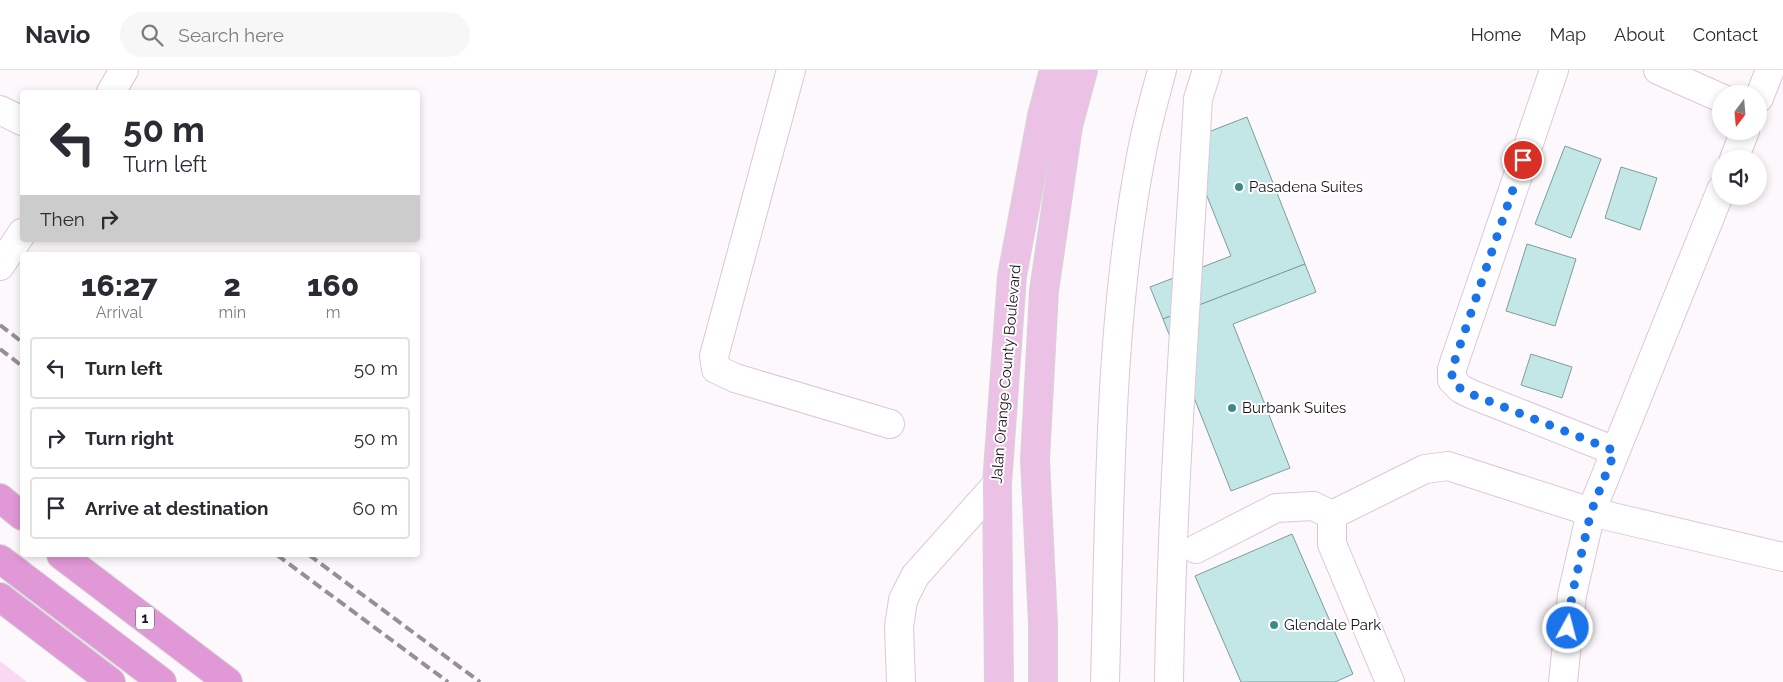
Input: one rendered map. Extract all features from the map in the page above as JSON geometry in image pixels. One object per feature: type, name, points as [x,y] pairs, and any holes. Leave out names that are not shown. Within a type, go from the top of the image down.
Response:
[{"type":"highway","points":[[0,498],[20,514]]},
{"type":"highway","points":[[0,508],[20,524]]},
{"type":"highway","name":"1","points":[[64,557],[228,682]]},
{"type":"highway","name":"1","points":[[77,557],[240,682]]},
{"type":"highway","points":[[0,559],[162,682]]},
{"type":"highway","points":[[0,597],[111,682]]},
{"type":"main road","name":"Jalan Orange County Boulevard","points":[[999,682],[997,484],[1012,276],[1042,116],[1054,70]]},
{"type":"main road","name":"Jalan Orange County Boulevard","points":[[1043,682],[1043,624],[1035,460],[1044,292],[1068,126],[1082,70]]},
{"type":"street","points":[[112,90],[124,70]]},
{"type":"street","points":[[792,70],[714,356],[716,369],[735,378],[890,424]]},
{"type":"street","points":[[1105,682],[1111,458],[1116,355],[1125,260],[1142,150],[1162,70]]},
{"type":"street","points":[[1169,682],[1174,528],[1198,99],[1207,70]]},
{"type":"street","points":[[1554,70],[1452,369],[1452,380],[1461,389],[1471,394],[1615,451]]},
{"type":"street","points":[[1658,70],[1712,94]]},
{"type":"street","points":[[1764,85],[1770,70]]},
{"type":"street","points":[[0,110],[20,120]]},
{"type":"street","points":[[1568,681],[1572,595],[1591,512],[1715,205]]},
{"type":"street","points":[[0,266],[20,236]]},
{"type":"street","points":[[1332,515],[1425,469],[1448,466],[1591,512],[1783,557]]},
{"type":"street","points":[[901,682],[899,627],[903,600],[915,576],[997,484]]},
{"type":"street","points":[[1196,549],[1276,508],[1313,506],[1332,515]]},
{"type":"street","points":[[1332,515],[1332,544],[1390,682]]},
{"type":"shaded area","points":[[0,661],[27,682],[0,682]]},
{"type":"building","name":"Pasadena Suites","points":[[1247,117],[1305,264],[1163,319],[1150,287],[1231,256],[1185,141]]},
{"type":"building","points":[[1565,146],[1601,159],[1571,238],[1535,224]]},
{"type":"building","points":[[1621,167],[1657,178],[1640,230],[1605,218]]},
{"type":"building","points":[[1527,244],[1576,259],[1555,326],[1506,311]]},
{"type":"building","name":"Burbank Suites","points":[[1305,264],[1316,292],[1233,324],[1290,468],[1231,491],[1163,319]]},
{"type":"building","points":[[1531,354],[1572,367],[1562,398],[1521,385]]},
{"type":"building","name":"Glendale Park","points":[[1292,534],[1353,674],[1335,682],[1241,682],[1195,576]]},
{"type":"railway","points":[[0,325],[20,340]]},
{"type":"railway","points":[[0,349],[20,364]]},
{"type":"railway","points":[[280,557],[448,682]]},
{"type":"railway","points":[[312,557],[480,682]]},
{"type":"place","name":"Pasadena Suites","points":[[1239,187]]},
{"type":"place","name":"Burbank Suites","points":[[1232,408]]},
{"type":"place","name":"Glendale Park","points":[[1274,625]]},
{"type":"route","points":[[1523,160],[1452,369],[1452,380],[1461,389],[1471,394],[1615,451],[1591,512],[1572,595],[1568,628]]}]
